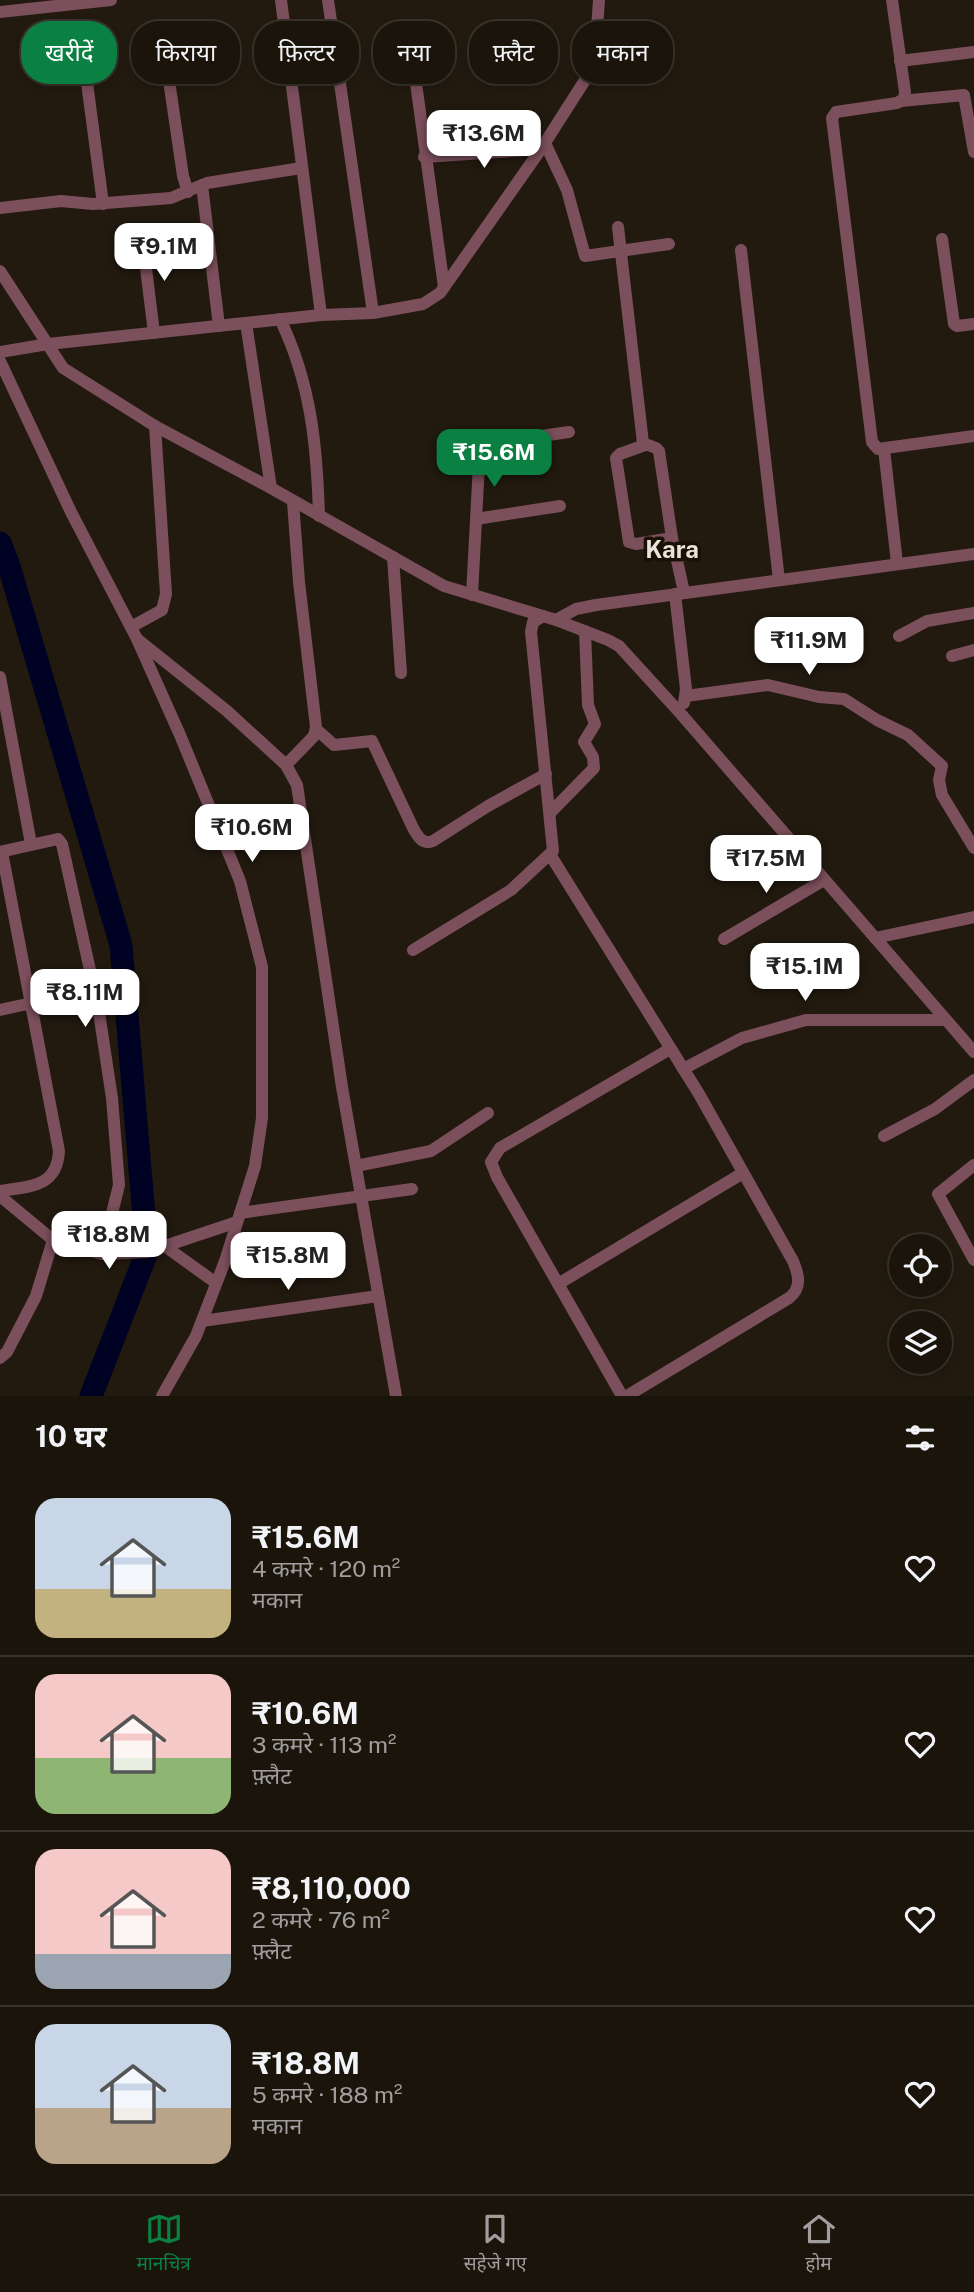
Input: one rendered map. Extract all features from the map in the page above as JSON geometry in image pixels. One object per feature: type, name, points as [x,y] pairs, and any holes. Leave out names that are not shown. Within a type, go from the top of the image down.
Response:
[{"type":"street","points":[[0,12],[111,0]]},
{"type":"street","points":[[281,0],[321,315]]},
{"type":"street","points":[[328,0],[373,313]]},
{"type":"street","points":[[0,352],[48,344],[280,319],[373,313],[423,304],[436,298],[543,146],[589,71],[596,43],[599,0]]},
{"type":"street","points":[[892,0],[905,96],[901,101]]},
{"type":"street","points":[[900,61],[974,52]]},
{"type":"street","points":[[87,84],[103,204]]},
{"type":"street","points":[[169,84],[183,176],[188,192]]},
{"type":"street","points":[[415,84],[444,287]]},
{"type":"street","points":[[974,152],[964,95],[901,101],[840,111],[832,118],[872,442],[875,448],[884,449],[974,436]]},
{"type":"street","points":[[424,157],[543,146]]},
{"type":"street","points":[[543,146],[567,190],[584,255],[588,257],[669,244]]},
{"type":"street","points":[[0,208],[61,201],[79,205],[175,197],[202,185],[301,168]]},
{"type":"street","points":[[202,185],[219,326]]},
{"type":"street","points":[[618,228],[645,445]]},
{"type":"street","points":[[142,236],[154,333]]},
{"type":"street","points":[[942,239],[954,324],[974,324]]},
{"type":"street","points":[[741,250],[779,580]]},
{"type":"street","points":[[0,271],[69,372],[155,426],[440,584],[549,618],[618,646],[681,714],[974,1052]]},
{"type":"street","points":[[280,319],[299,359],[308,399],[318,466],[319,516]]},
{"type":"street","points":[[246,323],[271,488]]},
{"type":"street","points":[[0,361],[71,512],[134,633],[240,881],[262,967],[262,1118],[255,1166],[202,1321],[162,1396]]},
{"type":"street","points":[[134,633],[162,610],[166,594],[155,426]]},
{"type":"street","points":[[472,595],[481,445],[569,432]]},
{"type":"street","points":[[672,538],[636,544],[629,539],[616,458],[620,454],[645,445],[656,447],[659,451],[672,538],[679,593],[686,696],[681,714]]},
{"type":"street","points":[[884,449],[897,563]]},
{"type":"street","points":[[286,765],[314,736],[316,729],[293,502]]},
{"type":"street","points":[[476,519],[560,506]]},
{"type":"street","points":[[413,950],[504,895],[551,856],[554,842],[531,632],[533,622],[580,608],[974,554]]},
{"type":"street","points":[[393,557],[401,673]]},
{"type":"street","points":[[899,636],[928,621],[974,613]]},
{"type":"street","points":[[550,813],[594,768],[593,757],[584,742],[595,724],[588,705],[585,631]]},
{"type":"street","points":[[134,633],[286,765],[294,777],[299,793],[342,1087],[396,1396]]},
{"type":"street","points":[[952,656],[974,650]]},
{"type":"street","points":[[0,677],[4,721],[31,844]]},
{"type":"street","points":[[686,696],[768,685],[849,701],[874,719],[908,735],[942,766],[939,780],[942,795],[974,848]]},
{"type":"street","points":[[316,729],[334,745],[373,741],[414,831],[424,842],[433,841],[546,774]]},
{"type":"street","points":[[0,1191],[47,1180],[59,1166],[56,1129],[1,852],[50,839],[61,842],[108,1065],[119,1185],[102,1254]]},
{"type":"street","points":[[551,856],[683,1069],[793,1261],[798,1280],[797,1291],[789,1298],[625,1396],[558,1284],[491,1162],[500,1148],[670,1049]]},
{"type":"street","points":[[724,939],[824,880]]},
{"type":"street","points":[[875,938],[974,917]]},
{"type":"street","points":[[0,1010],[32,1003]]},
{"type":"street","points":[[683,1069],[742,1038],[806,1020],[946,1020]]},
{"type":"street","points":[[884,1136],[935,1109],[974,1080]]},
{"type":"street","points":[[356,1166],[431,1151],[488,1113]]},
{"type":"street","points":[[974,1165],[937,1194],[974,1260]]},
{"type":"street","points":[[558,1284],[743,1173]]},
{"type":"street","points":[[0,1196],[52,1240],[102,1254],[121,1255],[166,1247],[239,1217],[412,1189]]},
{"type":"street","points":[[0,1358],[7,1352],[36,1296],[52,1240]]},
{"type":"street","points":[[166,1247],[216,1283]]},
{"type":"street","points":[[202,1321],[379,1296]]},
{"type":"waterway","points":[[0,543],[121,945],[147,1252],[91,1396]]},
{"type":"district","name":"Kara","points":[[672,549]]}]
